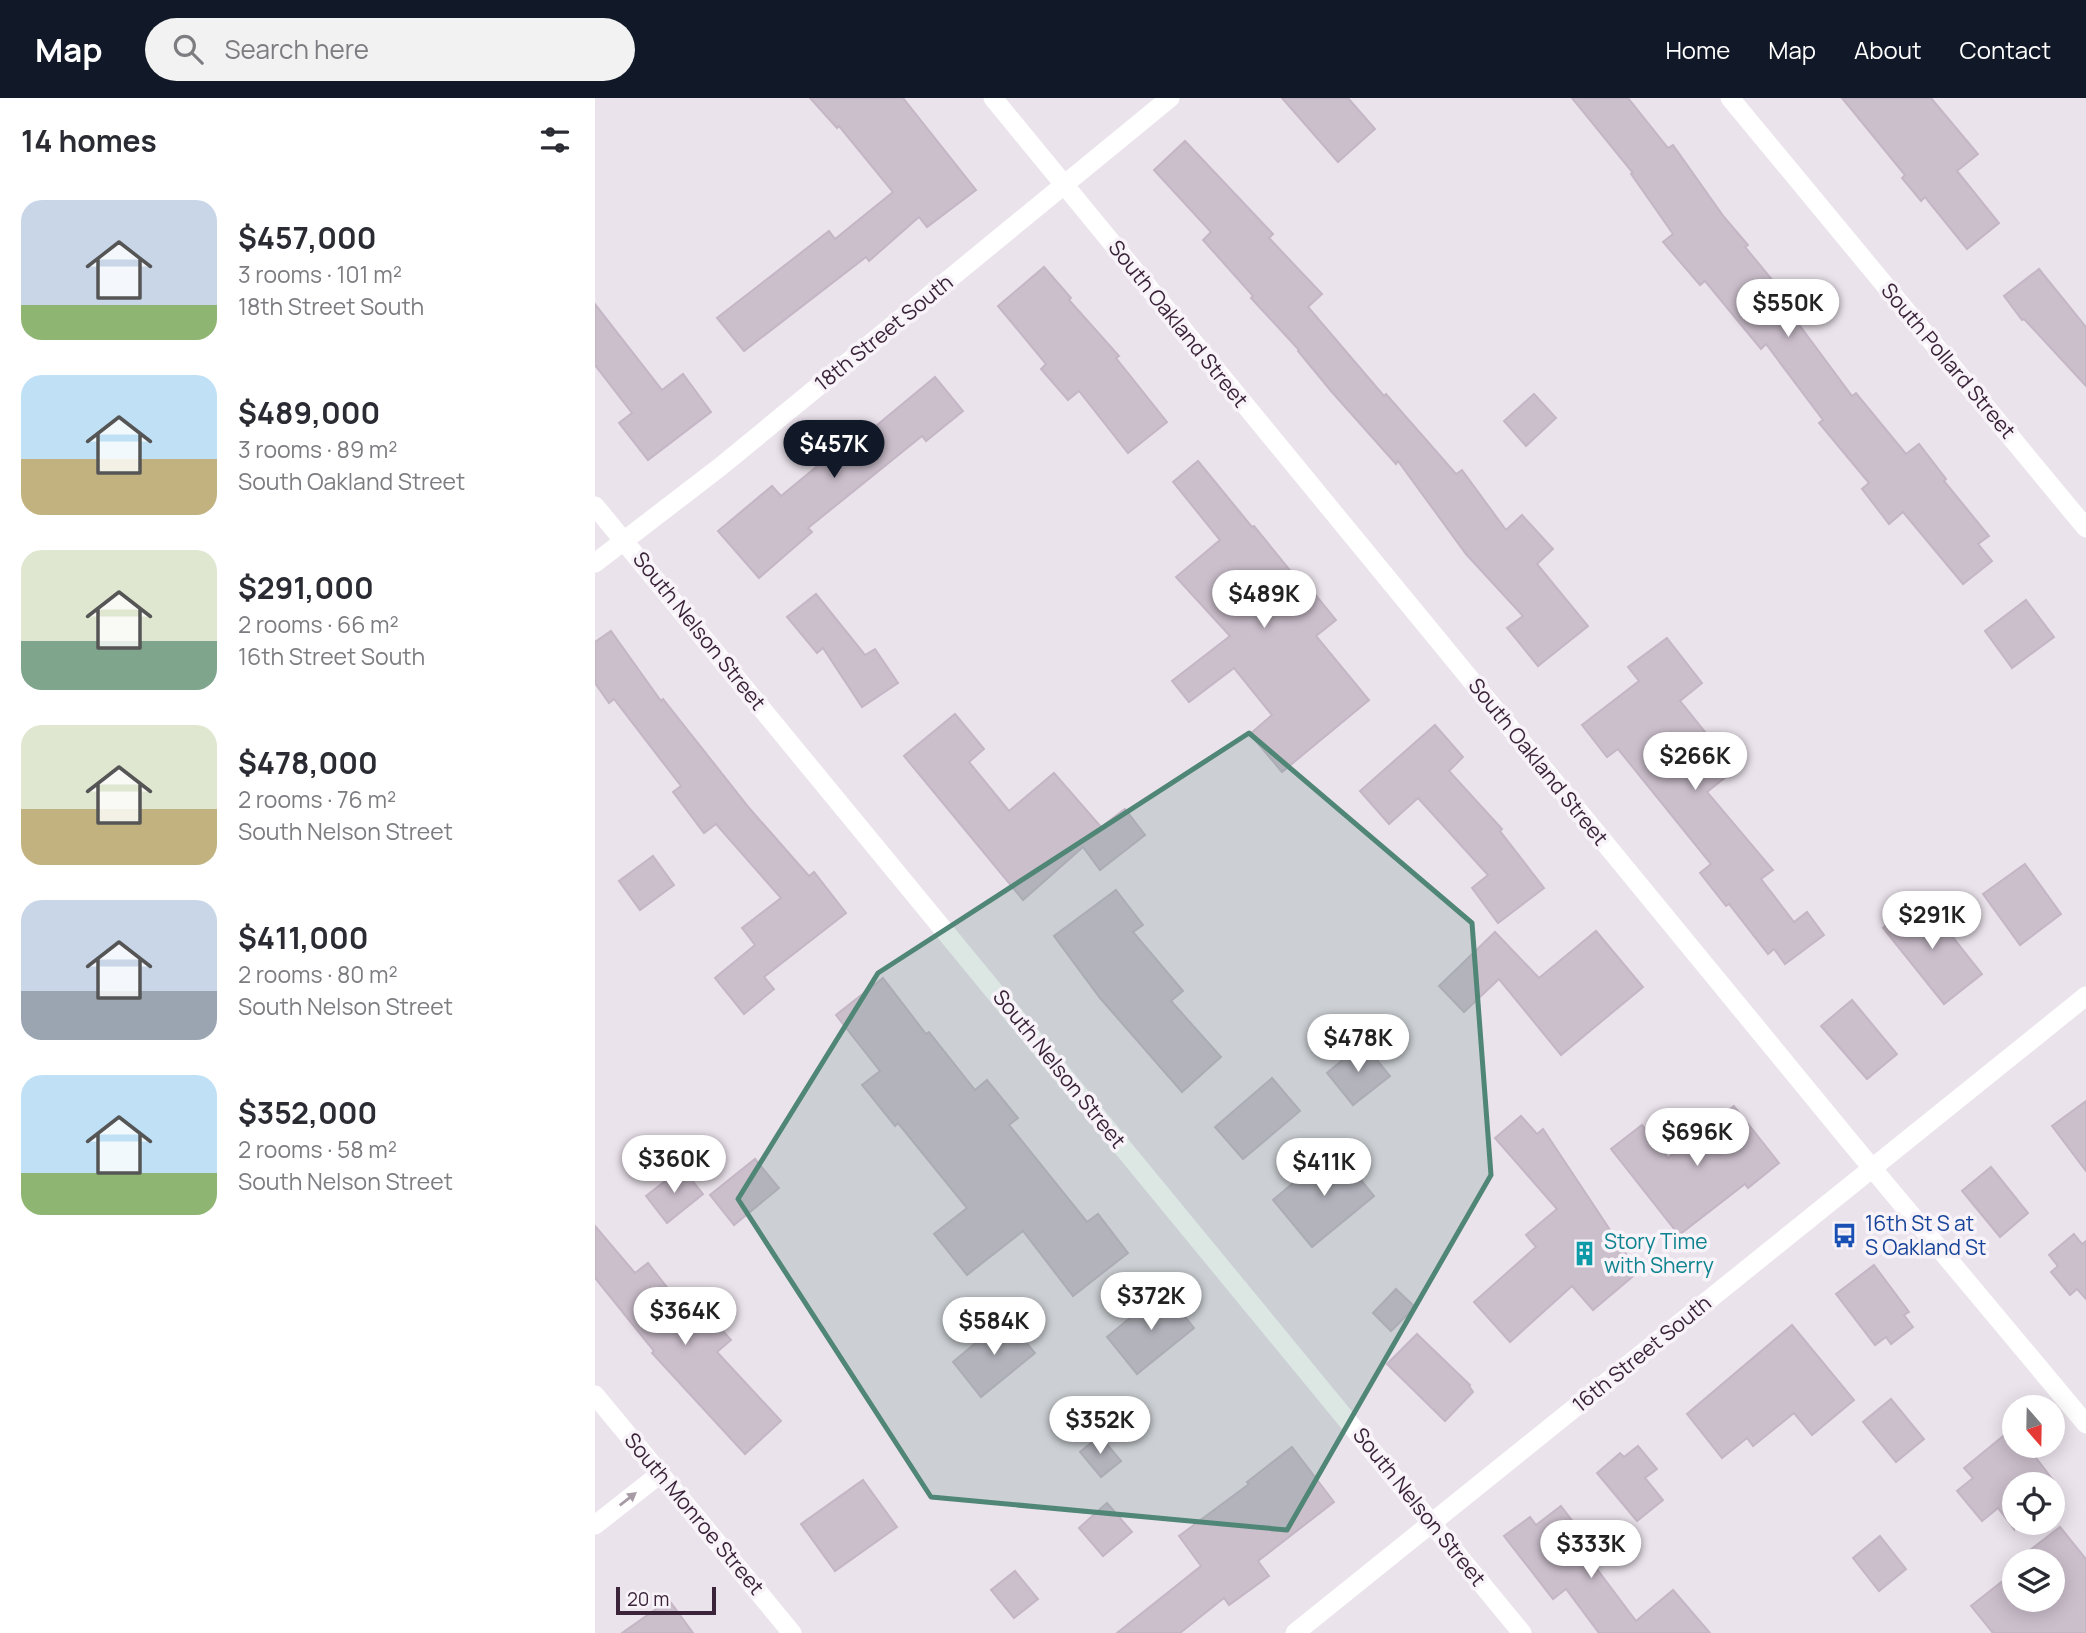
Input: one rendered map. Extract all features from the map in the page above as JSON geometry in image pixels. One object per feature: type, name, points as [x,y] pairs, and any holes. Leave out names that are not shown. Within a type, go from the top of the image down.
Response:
[{"type":"street","name":"South Oakland Street","points":[[993,98],[1871,1168],[2086,1424]]},
{"type":"street","name":"18th Street South","points":[[595,563],[720,467],[1170,98]]},
{"type":"street","name":"South Pollard Street","points":[[1730,98],[2086,528]]},
{"type":"street","name":"South Nelson Street","points":[[595,506],[1522,1633]]},
{"type":"street","name":"16th Street South","points":[[1296,1633],[2086,996]]},
{"type":"street","name":"South Monroe Street","points":[[595,1395],[792,1633]]},
{"type":"street","points":[[595,1524],[660,1474]]},
{"type":"highlighted area","points":[[1249,733],[1472,923],[1491,1175],[1287,1530],[931,1497],[738,1199],[878,973]]},
{"type":"building","points":[[810,98],[903,98],[976,190],[927,227],[919,217],[869,261],[866,257],[744,351],[717,318],[829,231],[835,239],[893,192],[839,126],[837,128]]},
{"type":"building","points":[[1282,98],[1348,98],[1375,129],[1338,162]]},
{"type":"building","points":[[1572,98],[1628,98],[1668,148],[1673,145],[1724,217],[1748,245],[1745,247],[1788,299],[1783,303],[1852,396],[1856,393],[1906,454],[1919,444],[1946,479],[1944,481],[1989,536],[1978,544],[1992,561],[1963,584],[1903,512],[1889,524],[1862,489],[1869,483],[1819,423],[1823,420],[1766,344],[1761,349],[1705,281],[1700,285],[1663,242],[1673,234],[1631,174],[1633,173]]},
{"type":"building","points":[[1842,98],[1931,98],[1978,154],[1957,171],[1999,223],[1967,249],[1925,197],[1921,201],[1902,178],[1905,175]]},
{"type":"building","points":[[1185,141],[1273,234],[1269,238],[1322,294],[1308,307],[1384,396],[1386,394],[1456,474],[1462,470],[1506,530],[1522,515],[1553,549],[1537,564],[1588,626],[1538,666],[1507,628],[1523,616],[1466,554],[1398,461],[1396,464],[1331,391],[1299,350],[1203,240],[1211,232],[1154,170]]},
{"type":"building","points":[[1044,267],[1071,298],[1069,300],[1119,356],[1116,358],[1167,422],[1128,453],[1079,391],[1068,400],[1041,369],[1046,364],[998,306]]},
{"type":"building","points":[[2039,269],[2086,327],[2086,386],[2024,319],[2022,320],[2004,296]]},
{"type":"building","points":[[595,304],[662,390],[683,374],[711,412],[648,460],[619,423],[632,413],[595,365]]},
{"type":"building","points":[[935,377],[963,411],[926,441],[922,436],[808,528],[812,532],[759,578],[718,531],[772,486],[781,496],[849,440],[853,445]]},
{"type":"building","points":[[1534,394],[1556,418],[1526,446],[1504,421]]},
{"type":"building","points":[[1198,461],[1301,584],[1305,582],[1336,620],[1316,636],[1369,700],[1282,772],[1250,734],[1272,715],[1234,668],[1189,702],[1172,681],[1230,636],[1176,577],[1220,540],[1173,482]]},
{"type":"building","points":[[816,594],[865,655],[875,649],[898,683],[862,707],[823,648],[817,653],[787,617]]},
{"type":"building","points":[[2026,600],[2054,637],[2012,668],[1985,631]]},
{"type":"building","points":[[611,631],[661,701],[663,699],[750,809],[809,876],[814,872],[846,913],[764,977],[774,989],[744,1014],[715,978],[755,945],[742,928],[781,898],[716,824],[704,833],[673,792],[681,786],[614,699],[609,703],[595,683],[595,642]]},
{"type":"building","points":[[1667,638],[1702,683],[1680,701],[1718,748],[1710,754],[1727,776],[1707,792],[1773,870],[1761,879],[1794,922],[1807,912],[1824,935],[1785,964],[1774,949],[1768,954],[1729,904],[1726,906],[1700,873],[1711,864],[1618,749],[1607,757],[1582,725],[1639,681],[1628,667]]},
{"type":"building","points":[[955,714],[984,749],[969,762],[1009,811],[1054,773],[1101,827],[1125,809],[1145,835],[1100,870],[1083,847],[1023,900],[904,756]]},
{"type":"building","points":[[1435,725],[1463,757],[1449,771],[1502,829],[1500,831],[1544,888],[1498,923],[1472,888],[1488,875],[1418,798],[1389,824],[1360,791]]},
{"type":"building","points":[[653,856],[674,885],[640,910],[619,881]]},
{"type":"building","points":[[2025,864],[2061,914],[2020,945],[1983,894]]},
{"type":"building","points":[[1116,890],[1143,925],[1133,932],[1183,991],[1171,1001],[1221,1057],[1182,1092],[1100,998],[1054,936]]},
{"type":"building","points":[[1921,897],[1982,974],[1944,1004],[1883,928]]},
{"type":"building","points":[[1596,931],[1643,987],[1561,1055],[1499,979],[1464,1012],[1439,986],[1495,932],[1539,978]]},
{"type":"building","points":[[883,978],[926,1034],[929,1032],[975,1090],[987,1080],[1018,1118],[1009,1125],[1087,1222],[1098,1214],[1128,1253],[1073,1296],[1023,1231],[967,1275],[934,1234],[967,1208],[898,1123],[895,1126],[862,1085],[880,1071],[836,1015]]},
{"type":"building","points":[[1852,1000],[1897,1054],[1867,1079],[1821,1026]]},
{"type":"building","points":[[1363,1043],[1390,1076],[1353,1105],[1327,1073]]},
{"type":"building","points":[[1272,1078],[1300,1111],[1243,1159],[1215,1127]]},
{"type":"building","points":[[2086,1101],[2086,1171],[2052,1126]]},
{"type":"building","points":[[1734,1106],[1779,1163],[1748,1188],[1745,1184],[1679,1235],[1611,1149],[1642,1125],[1668,1158]]},
{"type":"building","points":[[1521,1116],[1537,1134],[1543,1129],[1638,1272],[1593,1310],[1572,1286],[1510,1342],[1474,1302],[1536,1247],[1526,1235],[1557,1209],[1495,1138]]},
{"type":"building","points":[[1335,1148],[1374,1196],[1312,1247],[1273,1200]]},
{"type":"building","points":[[755,1159],[779,1188],[734,1225],[710,1195]]},
{"type":"building","points":[[1991,1167],[2028,1213],[2000,1237],[1962,1191]]},
{"type":"building","points":[[682,1168],[703,1194],[667,1223],[646,1196]]},
{"type":"building","points":[[595,1226],[635,1273],[648,1263],[691,1318],[702,1308],[731,1340],[717,1352],[781,1421],[745,1454],[652,1353],[654,1351],[595,1278]]},
{"type":"building","points":[[2074,1234],[2082,1244],[2086,1241],[2086,1299],[2077,1289],[2070,1295],[2051,1272],[2058,1266],[2049,1255]]},
{"type":"building","points":[[1874,1265],[1909,1312],[1904,1315],[1913,1327],[1891,1344],[1886,1337],[1875,1345],[1836,1294]]},
{"type":"building","points":[[1396,1289],[1415,1307],[1391,1331],[1373,1313]]},
{"type":"building","points":[[1164,1290],[1194,1328],[1137,1374],[1107,1337]]},
{"type":"building","points":[[1006,1318],[1035,1353],[981,1397],[953,1362]]},
{"type":"building","points":[[1792,1325],[1854,1400],[1812,1435],[1794,1413],[1753,1446],[1747,1438],[1722,1458],[1687,1414]]},
{"type":"building","points":[[1417,1334],[1470,1385],[1473,1392],[1445,1421],[1387,1364]]},
{"type":"building","points":[[1891,1399],[1924,1439],[1896,1462],[1863,1422]]},
{"type":"building","points":[[1100,1436],[1121,1461],[1101,1477],[1080,1452]]},
{"type":"building","points":[[2002,1437],[2002,1458],[2036,1458],[2047,1472],[2002,1472],[2002,1513],[1998,1508],[1982,1521],[1957,1491],[1973,1478],[1964,1468]]},
{"type":"building","points":[[1638,1446],[1657,1469],[1645,1478],[1663,1500],[1637,1521],[1597,1473],[1620,1453],[1624,1457]]},
{"type":"building","points":[[1292,1447],[1334,1502],[1258,1561],[1269,1576],[1229,1605],[1224,1598],[1180,1633],[1117,1633],[1201,1566],[1179,1536],[1249,1484],[1247,1482]]},
{"type":"building","points":[[863,1480],[897,1527],[835,1571],[801,1524]]},
{"type":"building","points":[[1107,1503],[1132,1532],[1103,1556],[1079,1528]]},
{"type":"building","points":[[1561,1506],[1593,1548],[1585,1553],[1636,1621],[1673,1590],[1710,1633],[1599,1633],[1566,1589],[1553,1599],[1504,1536],[1530,1517],[1536,1525]]},
{"type":"building","points":[[2065,1533],[2086,1559],[2086,1633],[1993,1633],[1971,1606],[2002,1581],[2002,1612],[2065,1612],[2065,1549],[2032,1549],[2050,1535]]},
{"type":"building","points":[[1880,1536],[1906,1569],[1879,1591],[1853,1558]]},
{"type":"building","points":[[1015,1571],[1038,1599],[1014,1618],[991,1590]]},
{"type":"building","points":[[669,1600],[693,1633],[622,1633]]},
{"type":"place","name":"16th St S at S Oakland St","points":[[1845,1236]]},
{"type":"place","name":"Story Time with Sherry","points":[[1584,1254]]}]
